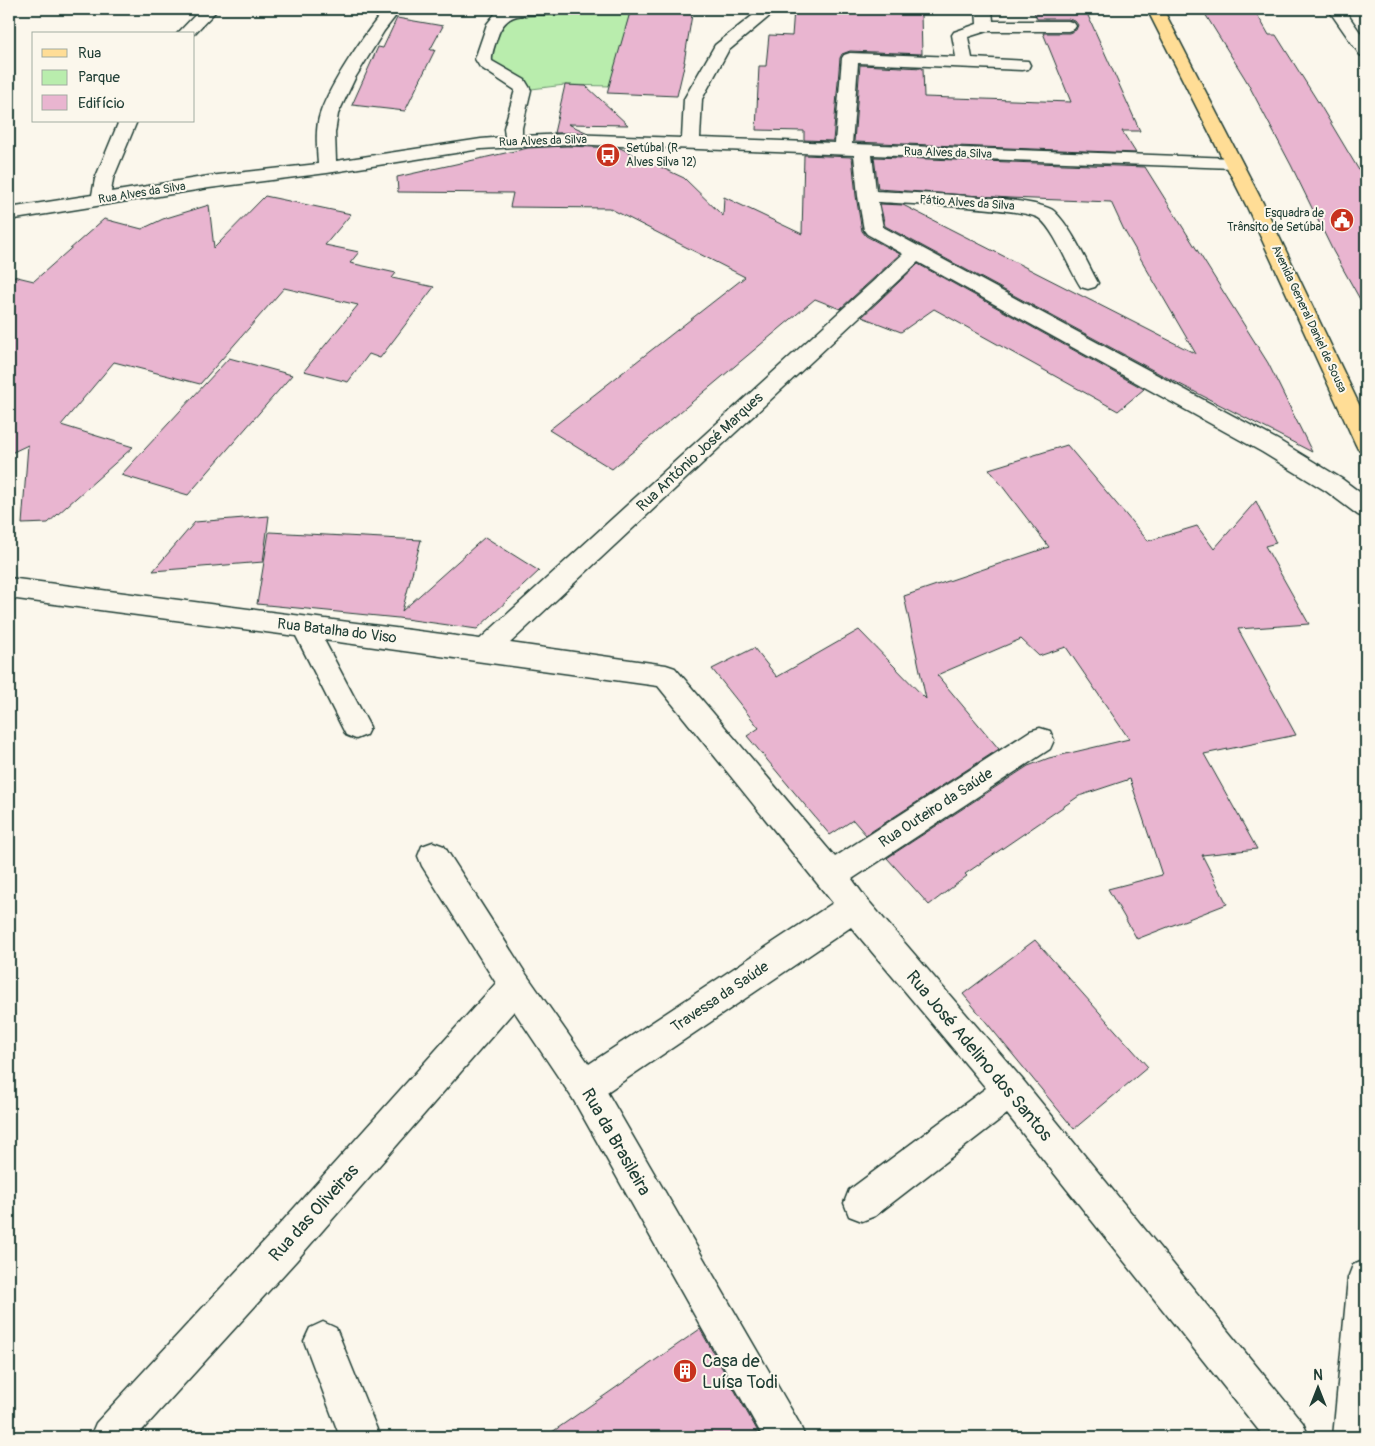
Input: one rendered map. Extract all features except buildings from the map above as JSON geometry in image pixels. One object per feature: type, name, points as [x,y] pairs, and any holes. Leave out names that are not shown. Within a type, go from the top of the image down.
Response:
[{"type":"main road","name":"Avenida General Daniel de Sousa","points":[[1155,9],[1256,207],[1366,443]]},
{"type":"street","points":[[186,32],[210,9]]},
{"type":"street","points":[[326,168],[326,133],[329,114],[347,78],[372,36],[393,9]]},
{"type":"street","points":[[514,141],[513,128],[523,90],[519,84],[486,64],[484,58],[494,23],[504,14],[514,11],[558,9]]},
{"type":"street","points":[[691,144],[693,99],[721,48],[770,9]]},
{"type":"street","points":[[984,9],[985,26]]},
{"type":"street","points":[[1336,9],[1366,52]]},
{"type":"street","points":[[965,62],[960,36],[985,26],[1068,26]]},
{"type":"street","points":[[843,149],[850,58],[1022,64]]},
{"type":"street","points":[[101,200],[104,179],[128,122]]},
{"type":"street","name":"Rua Alves da Silva","points":[[9,214],[209,182],[326,168],[481,144],[567,138],[1232,163]]},
{"type":"street","points":[[863,150],[866,196],[874,230],[1270,446],[1334,485],[1366,510]]},
{"type":"street","name":"Pátio Alves da Silva","points":[[866,196],[1018,206],[1046,214],[1058,229],[1088,283]]},
{"type":"street","name":"Rua António José Marques","points":[[485,650],[915,254]]},
{"type":"street","name":"Rua Batalha do Viso","points":[[9,588],[304,628],[485,650],[666,676]]},
{"type":"street","points":[[304,628],[356,727]]},
{"type":"street","name":"Rua José Adelino dos Santos","points":[[666,676],[832,876],[854,907],[1010,1091],[1289,1437]]},
{"type":"street","name":"Rua Outeiro da Saúde","points":[[832,876],[1040,740]]},
{"type":"street","name":"Rua da Brasileira","points":[[433,856],[515,985],[585,1087],[785,1437]]},
{"type":"street","name":"Travessa da Saúde","points":[[585,1087],[854,907]]},
{"type":"street","name":"Rua das Oliveiras","points":[[110,1437],[283,1248],[515,985]]},
{"type":"street","points":[[862,1203],[1010,1091]]},
{"type":"street","points":[[1353,1437],[1366,1278]]},
{"type":"street","points":[[323,1341],[360,1437]]},
{"type":"green space","points":[[557,9],[631,9],[611,86],[565,85],[523,90],[486,64],[497,19]]},
{"type":"place","name":"Setúbal (R Alves Silva 12)","points":[[608,155]]},
{"type":"place","name":"Esquadra de Trânsito de Setúbal","points":[[1342,220]]},
{"type":"place","name":"Casa de Luísa Todi","points":[[685,1371]]}]
